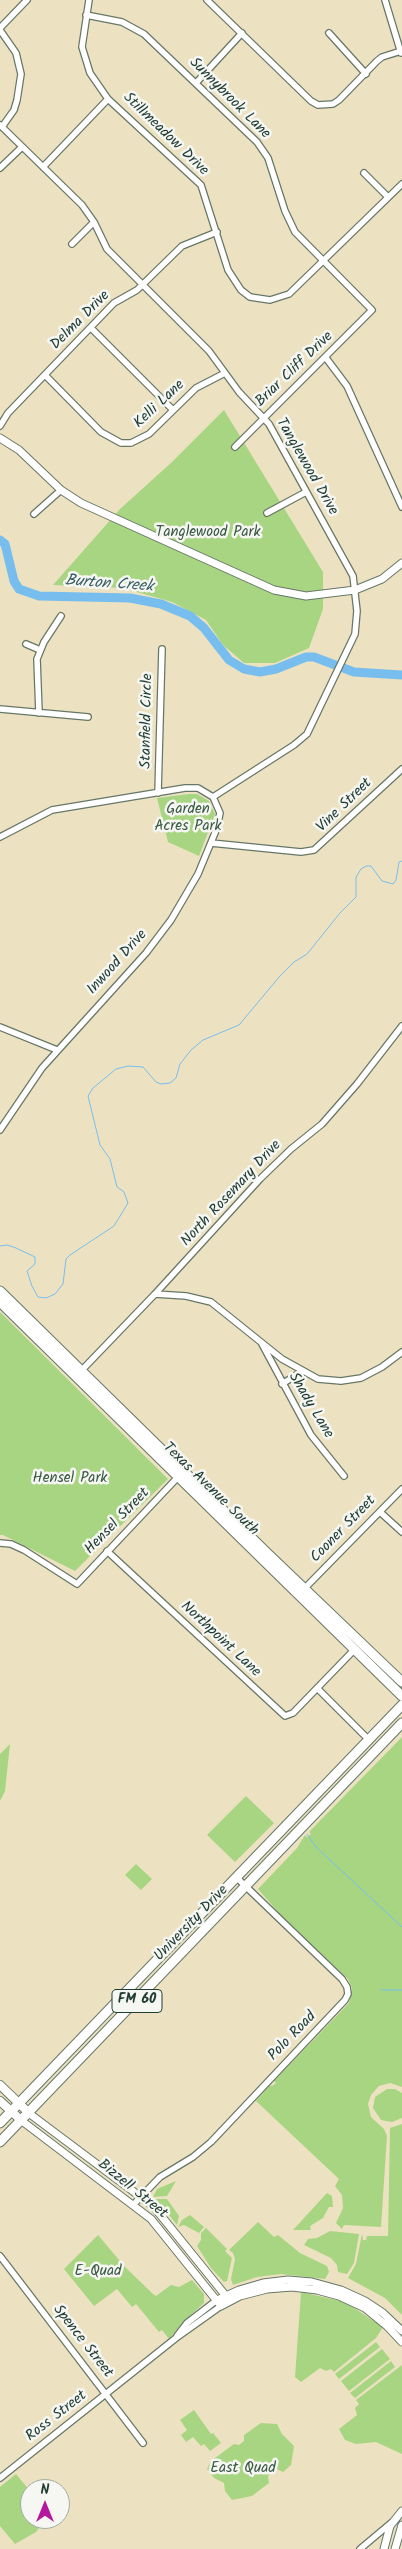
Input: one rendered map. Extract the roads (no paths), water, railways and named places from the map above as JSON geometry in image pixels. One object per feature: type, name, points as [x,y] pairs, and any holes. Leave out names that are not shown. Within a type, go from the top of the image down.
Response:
[{"type":"main road","name":"Texas Avenue South","points":[[0,1291],[178,1477],[402,1696]]},
{"type":"main road","name":"Texas Avenue South","points":[[0,1302],[402,1682]]},
{"type":"main road","points":[[178,1477],[185,1478],[214,1507],[220,1508]]},
{"type":"main road","name":"University Drive","points":[[0,2123],[402,1705]]},
{"type":"main road","name":"University Drive","points":[[0,2142],[30,2114],[402,1725]]},
{"type":"main road","points":[[0,2085],[30,2114]]},
{"type":"main road","name":"Bizzell Street","points":[[0,2101],[22,2121]]},
{"type":"street","points":[[1,126],[14,110],[18,100],[20,74],[16,54],[0,29],[28,0]]},
{"type":"street","name":"Stillmeadow Drive","points":[[89,0],[82,34],[84,60],[90,73],[108,99],[194,177],[205,195],[228,270],[234,281],[250,297],[270,300],[289,294],[402,184]]},
{"type":"street","points":[[207,0],[311,101],[318,105],[333,104],[339,100],[382,57],[402,53],[385,0]]},
{"type":"street","name":"Sunnybrook Lane","points":[[86,15],[122,22],[133,27],[154,42],[263,149],[289,222],[295,232],[372,310]]},
{"type":"street","points":[[196,83],[242,33]]},
{"type":"street","points":[[329,33],[366,74]]},
{"type":"street","points":[[43,167],[108,99]]},
{"type":"street","name":"Tanglewood Drive","points":[[1,126],[82,205],[94,222],[107,249],[209,351],[239,392],[264,418],[353,576],[355,590],[355,634],[344,662],[307,734],[301,740],[213,796]]},
{"type":"street","points":[[0,168],[22,147]]},
{"type":"street","points":[[364,174],[388,198]]},
{"type":"street","points":[[72,244],[94,222]]},
{"type":"street","name":"Delma Drive","points":[[0,426],[8,413],[114,303],[142,285],[182,246],[217,232]]},
{"type":"street","name":"Briar Cliff Drive","points":[[235,447],[372,310]]},
{"type":"street","points":[[91,328],[173,410]]},
{"type":"street","points":[[326,358],[347,386],[402,507]]},
{"type":"street","name":"Kelli Lane","points":[[45,375],[102,432],[121,443],[140,440],[196,388],[225,372]]},
{"type":"street","points":[[0,438],[19,450],[60,490],[81,503],[274,590],[306,596],[355,590],[382,579],[402,563]]},
{"type":"street","points":[[34,514],[60,490]]},
{"type":"street","points":[[267,512],[306,492]]},
{"type":"street","points":[[39,713],[36,668],[40,650],[61,616]]},
{"type":"street","points":[[26,644],[40,650]]},
{"type":"street","name":"Stanfield Circle","points":[[158,793],[162,648]]},
{"type":"street","points":[[0,709],[88,717]]},
{"type":"street","name":"Vine Street","points":[[211,843],[301,852],[314,850],[322,845],[402,769]]},
{"type":"street","points":[[0,837],[52,810],[198,788],[213,796]]},
{"type":"street","name":"Inwood Drive","points":[[0,1130],[23,1093],[57,1050],[158,939],[190,888],[211,843],[220,814],[213,796]]},
{"type":"street","points":[[0,1027],[57,1050]]},
{"type":"street","name":"North Rosemary Drive","points":[[78,1374],[156,1294],[260,1179],[291,1149],[322,1124],[357,1084],[402,1027]]},
{"type":"street","points":[[156,1294],[186,1296],[211,1302],[262,1344],[301,1372],[318,1379],[354,1380],[382,1368],[402,1352]]},
{"type":"street","name":"Shady Lane","points":[[262,1344],[311,1435],[344,1476]]},
{"type":"street","points":[[282,1384],[301,1372]]},
{"type":"street","name":"Hensel Street","points":[[0,1543],[11,1544],[24,1550],[77,1584],[178,1477]]},
{"type":"street","name":"Cooner Street","points":[[304,1590],[402,1489]]},
{"type":"street","points":[[380,1512],[402,1532]]},
{"type":"street","name":"Northpoint Lane","points":[[107,1552],[282,1714],[291,1715],[317,1688]]},
{"type":"street","points":[[354,1650],[317,1688],[368,1739]]},
{"type":"street","name":"Polo Road","points":[[133,2205],[168,2171],[193,2157],[211,2142],[348,1996],[345,1982],[236,1877]]},
{"type":"street","name":"Bizzell Street","points":[[30,2114],[141,2196],[165,2218],[228,2298]]},
{"type":"street","name":"Bizzell Street","points":[[22,2121],[133,2205],[160,2230],[219,2303]]},
{"type":"street","name":"Spence Street","points":[[0,2256],[143,2443]]},
{"type":"street","points":[[193,2272],[202,2265]]},
{"type":"street","points":[[219,2303],[228,2298],[284,2287],[328,2289],[365,2300],[400,2328]]},
{"type":"street","points":[[328,2289],[365,2308],[402,2341]]},
{"type":"street","name":"Ross Street","points":[[0,2478],[219,2303]]},
{"type":"street","points":[[360,2549],[402,2511]]},
{"type":"street","points":[[384,2549],[386,2534],[393,2521]]},
{"type":"street","points":[[395,2549],[402,2525]]},
{"type":"waterway","name":"Burton Creek","points":[[0,540],[5,544],[14,581],[19,589],[39,596],[130,598],[161,604],[190,616],[204,628],[229,660],[244,669],[260,672],[276,669],[306,657],[314,657],[354,672],[402,675]]},
{"type":"waterway","points":[[0,1246],[7,1245],[35,1257],[35,1264],[27,1271],[32,1286],[38,1297],[46,1298],[55,1294],[63,1284],[66,1259],[114,1226],[128,1203],[124,1192],[117,1187],[110,1159],[100,1145],[88,1096],[93,1088],[116,1069],[128,1066],[143,1067],[156,1082],[161,1084],[170,1083],[176,1078],[180,1064],[191,1050],[203,1040],[239,1025],[280,976],[294,962],[307,954],[340,913],[356,897],[356,877],[361,869],[371,866],[382,881],[393,884],[396,880],[399,862],[402,861]]},
{"type":"waterway","points":[[307,1834],[316,1847],[402,1927]]},
{"type":"waterway","points":[[381,1990],[402,1990]]},
{"type":"park label","name":"Tanglewood Park","points":[[208,533]]},
{"type":"park label","name":"Garden Acres Park","points":[[188,818]]},
{"type":"park label","name":"Hensel Park","points":[[70,1479]]},
{"type":"park label","name":"E-Quad","points":[[98,2272]]},
{"type":"park label","name":"East Quad","points":[[243,2469]]}]
